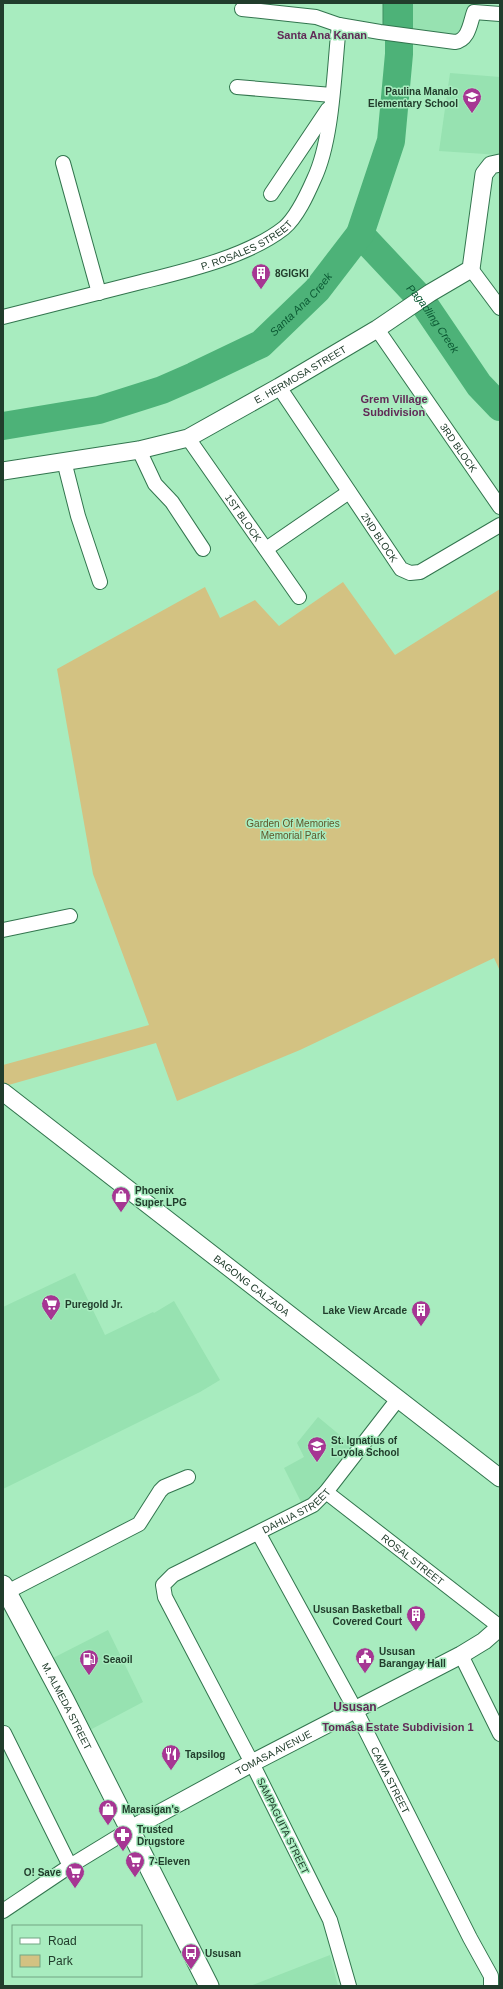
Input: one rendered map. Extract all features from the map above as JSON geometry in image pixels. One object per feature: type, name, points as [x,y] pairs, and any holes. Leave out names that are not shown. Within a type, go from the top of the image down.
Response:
[{"type":"main road","name":"M. ALMEDA STREET","points":[[5,1588],[65,1701],[209,1986]]},
{"type":"street","points":[[242,9],[316,17],[339,25],[380,32],[460,41],[466,36],[474,12],[500,14]]},
{"type":"street","name":"P. ROSALES STREET","points":[[3,317],[202,266],[268,239],[285,227],[299,208],[315,178],[324,149],[339,25]]},
{"type":"street","points":[[237,87],[331,100],[271,194]]},
{"type":"street","points":[[63,163],[100,293]]},
{"type":"street","points":[[500,163],[491,165],[484,174],[471,269],[500,308]]},
{"type":"street","name":"E. HERMOSA STREET","points":[[3,471],[139,450],[188,438],[279,387],[377,329],[420,300],[471,269]]},
{"type":"street","name":"3RD BLOCK","points":[[377,329],[500,507]]},
{"type":"street","name":"2ND BLOCK","points":[[279,387],[401,569],[410,573],[420,572],[500,525]]},
{"type":"street","name":"1ST BLOCK","points":[[188,438],[299,597]]},
{"type":"street","points":[[139,450],[156,484],[172,502],[203,549]]},
{"type":"street","points":[[64,461],[78,516],[100,582]]},
{"type":"street","points":[[266,549],[349,492]]},
{"type":"street","points":[[3,930],[70,916]]},
{"type":"street","name":"BAGONG CALZADA","points":[[3,1092],[500,1478]]},
{"type":"street","name":"DAHLIA STREET","points":[[163,1585],[173,1575],[259,1534],[313,1505],[326,1492],[398,1399]]},
{"type":"street","points":[[5,1588],[139,1524],[143,1521],[156,1496],[164,1487],[188,1477]]},
{"type":"street","name":"ROSAL STREET","points":[[326,1492],[500,1627]]},
{"type":"street","name":"CAMIA STREET","points":[[259,1534],[355,1709],[470,1938],[494,1976]]},
{"type":"street","name":"SAMPAGUITA STREET","points":[[163,1585],[165,1597],[252,1763],[330,1920],[349,1986]]},
{"type":"street","name":"TOMASA AVENUE","points":[[129,1830],[252,1763],[461,1655],[484,1641],[500,1627]]},
{"type":"street","points":[[461,1655],[500,1734]]},
{"type":"street","points":[[4,1733],[70,1866]]},
{"type":"street","points":[[3,1911],[70,1866],[129,1830]]},
{"type":"shaded area","points":[[383,3],[406,3],[404,28],[383,26]]},
{"type":"shaded area","points":[[411,3],[478,3],[477,8],[461,35],[407,29]]},
{"type":"shaded area","name":"Paulina Manalo Elementary School","points":[[450,73],[500,77],[500,155],[439,151]]},
{"type":"shaded area","points":[[75,1273],[105,1335],[153,1312],[154,1313],[174,1301],[220,1380],[200,1392],[3,1489],[3,1307]]},
{"type":"shaded area","name":"St. Ignatius of Loyola School","points":[[318,1417],[353,1446],[315,1498],[302,1504],[284,1468],[304,1457],[297,1443]]},
{"type":"shaded area","points":[[108,1630],[143,1702],[88,1731],[53,1658]]},
{"type":"shaded area","points":[[330,1955],[338,1986],[250,1986]]},
{"type":"green space","name":"Garden Of Memories Memorial Park","points":[[343,582],[395,655],[500,589],[500,971],[494,958],[300,1050],[177,1101],[156,1043],[5,1086],[3,1084],[3,1065],[149,1025],[93,874],[57,669],[205,587],[220,618],[255,600],[279,626]]},
{"type":"waterway","name":"Santa Ana Creek","points":[[3,426],[99,410],[162,390],[261,344],[317,290],[360,234],[391,141],[399,54],[399,3]]},
{"type":"waterway","name":"Pagadling Creek","points":[[360,234],[420,298],[479,385],[500,407]]},
{"type":"place","name":"Paulina Manalo Elementary School","points":[[472,114]]},
{"type":"place","name":"8GIGKI","points":[[261,290]]},
{"type":"place","name":"Phoenix Super LPG","points":[[121,1213]]},
{"type":"place","name":"Puregold Jr.","points":[[51,1321]]},
{"type":"place","name":"Lake View Arcade","points":[[421,1327]]},
{"type":"place","name":"St. Ignatius of Loyola School","points":[[317,1463]]},
{"type":"place","name":"Ususan Basketball Covered Court","points":[[416,1632]]},
{"type":"place","name":"Ususan Barangay Hall","points":[[365,1674]]},
{"type":"place","name":"Seaoil","points":[[89,1676]]},
{"type":"place","name":"Tapsilog","points":[[171,1771]]},
{"type":"place","name":"Marasigan's","points":[[108,1826]]},
{"type":"place","name":"Trusted Drugstore","points":[[123,1852]]},
{"type":"place","name":"7-Eleven","points":[[135,1878]]},
{"type":"place","name":"O! Save","points":[[75,1889]]},
{"type":"place","name":"Ususan","points":[[191,1970]]},
{"type":"district","name":"Santa Ana Kanan","points":[[322,35]]},
{"type":"district","name":"Grem Village Subdivision","points":[[394,405]]},
{"type":"district","name":"Ususan","points":[[355,1707]]},
{"type":"district","name":"Tomasa Estate Subdivision 1","points":[[398,1727]]}]
